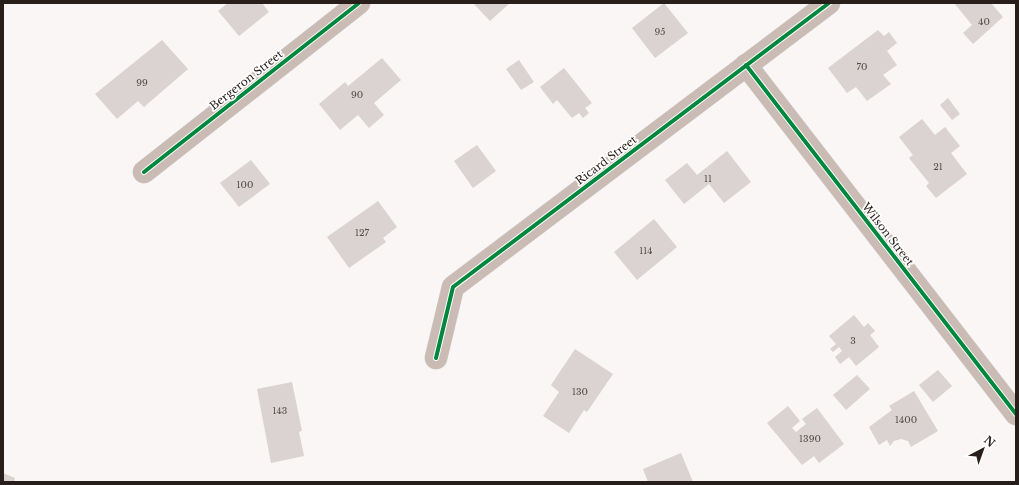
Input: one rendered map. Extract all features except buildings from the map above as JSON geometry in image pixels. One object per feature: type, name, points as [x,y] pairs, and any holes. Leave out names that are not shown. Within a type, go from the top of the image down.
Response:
[{"type":"street","name":"Bergeron Street","points":[[144,172],[359,3]]},
{"type":"street","name":"Ricard Street","points":[[436,358],[453,287],[829,3]]},
{"type":"street","name":"Wilson Street","points":[[746,65],[1016,414]]},
{"type":"cycle path","points":[[144,172],[359,3]]},
{"type":"cycle path","points":[[436,358],[453,287],[829,3]]},
{"type":"cycle path","points":[[746,65],[1016,414]]}]
